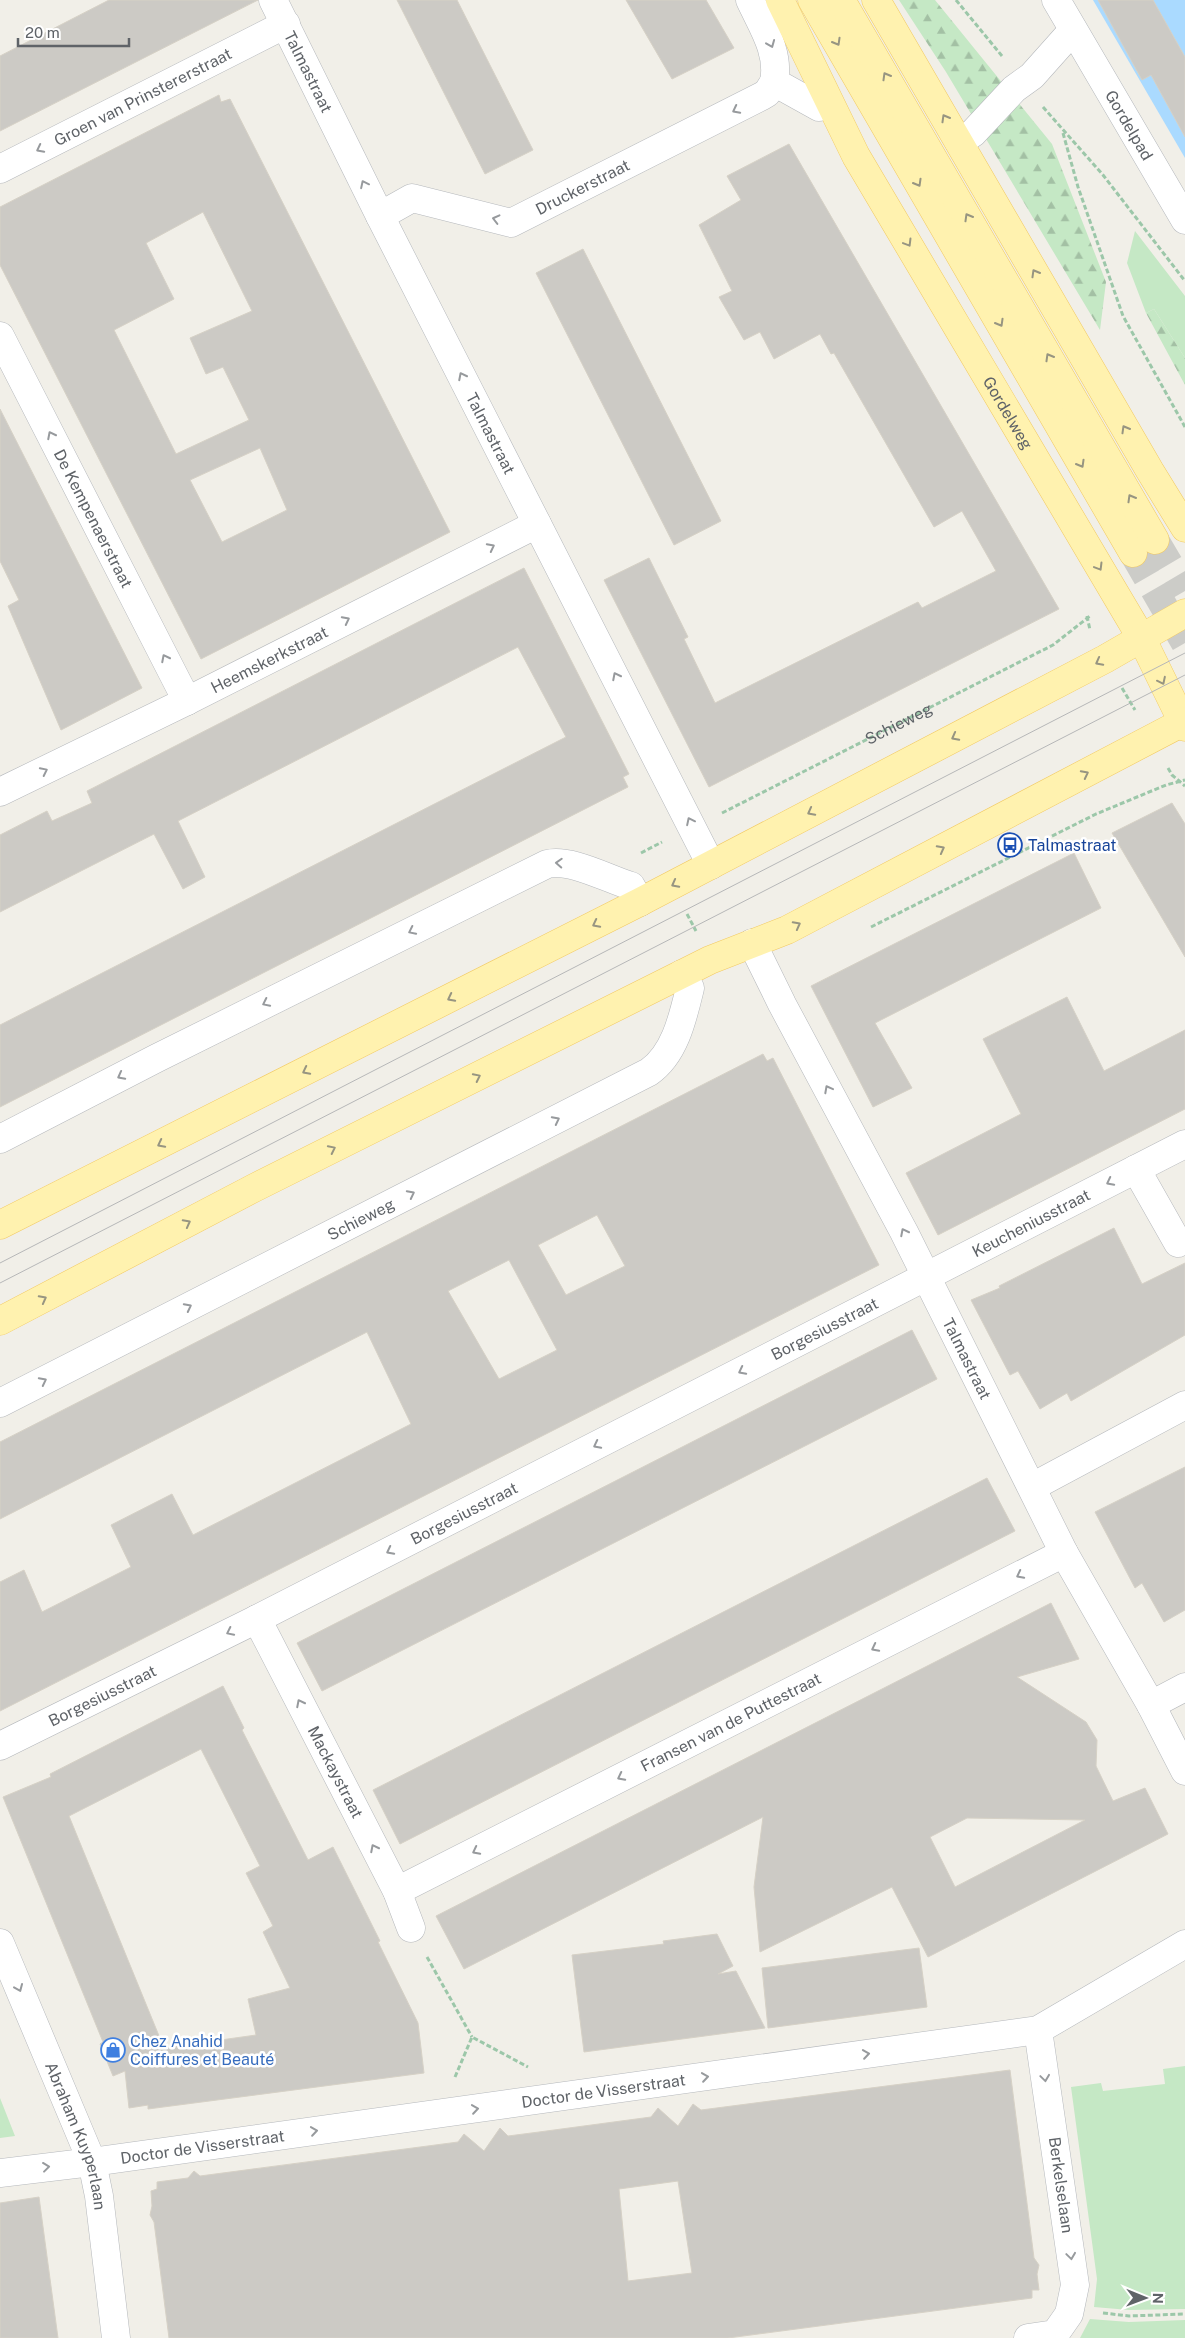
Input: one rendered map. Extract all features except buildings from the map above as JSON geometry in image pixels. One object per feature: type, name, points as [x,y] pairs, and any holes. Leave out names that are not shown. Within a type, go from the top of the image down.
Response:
[{"type":"main road","name":"Gordelweg","points":[[780,0],[856,156],[1142,639],[1184,723]]},
{"type":"main road","points":[[812,0],[1144,547],[842,0]]},
{"type":"main road","points":[[876,0],[1185,528]]},
{"type":"main road","points":[[0,1225],[673,885],[1142,639],[1185,614]]},
{"type":"main road","points":[[0,1321],[254,1188],[710,960],[787,930],[1184,723]]},
{"type":"street","name":"Talmastraat","points":[[273,0],[380,216],[711,865]]},
{"type":"street","points":[[750,0],[774,53],[776,72],[774,82],[818,107],[829,102]]},
{"type":"street","name":"Gordelpad","points":[[1056,0],[1185,220]]},
{"type":"street","name":"Groen van Prinstererstraat","points":[[0,169],[286,24]]},
{"type":"street","points":[[959,142],[973,133],[1014,89],[1032,76],[1073,30]]},
{"type":"street","name":"Druckerstraat","points":[[380,216],[412,198],[511,223],[762,96],[767,93],[774,82]]},
{"type":"street","name":"De Kempenaerstraat","points":[[0,336],[187,701]]},
{"type":"street","name":"Heemskerkstraat","points":[[0,792],[187,701],[537,524]]},
{"type":"street","points":[[0,1139],[157,1058],[547,864],[554,862],[569,864],[631,886],[640,902]]},
{"type":"street","name":"Talmastraat","points":[[752,943],[904,1232],[1064,1553],[1185,1771]]},
{"type":"street","name":"Schieweg","points":[[0,1403],[649,1072],[667,1057],[686,1002],[690,988],[682,974]]},
{"type":"street","name":"Keucheniusstraat","points":[[925,1276],[1185,1144]]},
{"type":"street","points":[[1136,1169],[1178,1243]]},
{"type":"street","name":"Borgesiusstraat","points":[[0,1746],[257,1619],[925,1276]]},
{"type":"street","points":[[1032,1487],[1185,1405]]},
{"type":"street","name":"Fransen van de Puttestraat","points":[[396,1891],[1064,1553]]},
{"type":"street","name":"Mackaystraat","points":[[257,1619],[396,1891],[411,1928]]},
{"type":"street","points":[[1150,1705],[1185,1687]]},
{"type":"street","name":"Abraham Kuyperlaan","points":[[0,1943],[92,2162],[99,2196],[116,2338]]},
{"type":"street","name":"Doctor de Visserstraat","points":[[0,2173],[92,2162],[1038,2030],[1185,1944]]},
{"type":"street","name":"Berkelselaan","points":[[1038,2030],[1075,2285],[1070,2310],[1041,2336]]},
{"type":"path","points":[[1185,281],[1103,175],[1063,132],[1072,168],[1123,316],[1185,428]]},
{"type":"path","name":"Schieweg","points":[[605,878],[615,867],[654,846],[1053,645],[1102,607],[1117,598]]},
{"type":"path","points":[[870,927],[1096,814],[1166,785],[1185,780]]},
{"type":"path","points":[[1180,781],[1185,786]]},
{"type":"path","points":[[654,846],[710,960]]},
{"type":"path","points":[[411,1928],[472,2037]]},
{"type":"path","points":[[1070,2310],[1129,2316],[1185,2314]]},
{"type":"green space","points":[[899,0],[935,0],[1052,144],[1106,282],[1100,330],[946,72]]},
{"type":"green space","points":[[1135,231],[1185,296],[1185,358],[1154,309],[1146,313],[1127,263]]},
{"type":"green space","points":[[1154,309],[1185,358],[1185,385],[1146,313]]},
{"type":"green space","points":[[1185,2066],[1185,2309],[1129,2310],[1094,2307],[1097,2279],[1071,2087],[1101,2083],[1103,2091],[1165,2084],[1163,2069]]},
{"type":"green space","points":[[0,2098],[15,2136],[0,2138]]},
{"type":"green space","points":[[1090,2319],[1129,2322],[1185,2320],[1185,2338],[1080,2338]]},
{"type":"water","points":[[1093,0],[1185,0],[1185,158]]},
{"type":"tunnel","points":[[1155,540],[1185,591]]},
{"type":"tunnel","points":[[1133,553],[1185,643]]},
{"type":"tram line","points":[[0,1263],[1185,653]]},
{"type":"tram line","points":[[0,1283],[1185,675]]},
{"type":"place","name":"Talmastraat","points":[[1010,845]]},
{"type":"place","name":"Chez Anahid Coiffures et Beauté","points":[[113,2050]]}]
